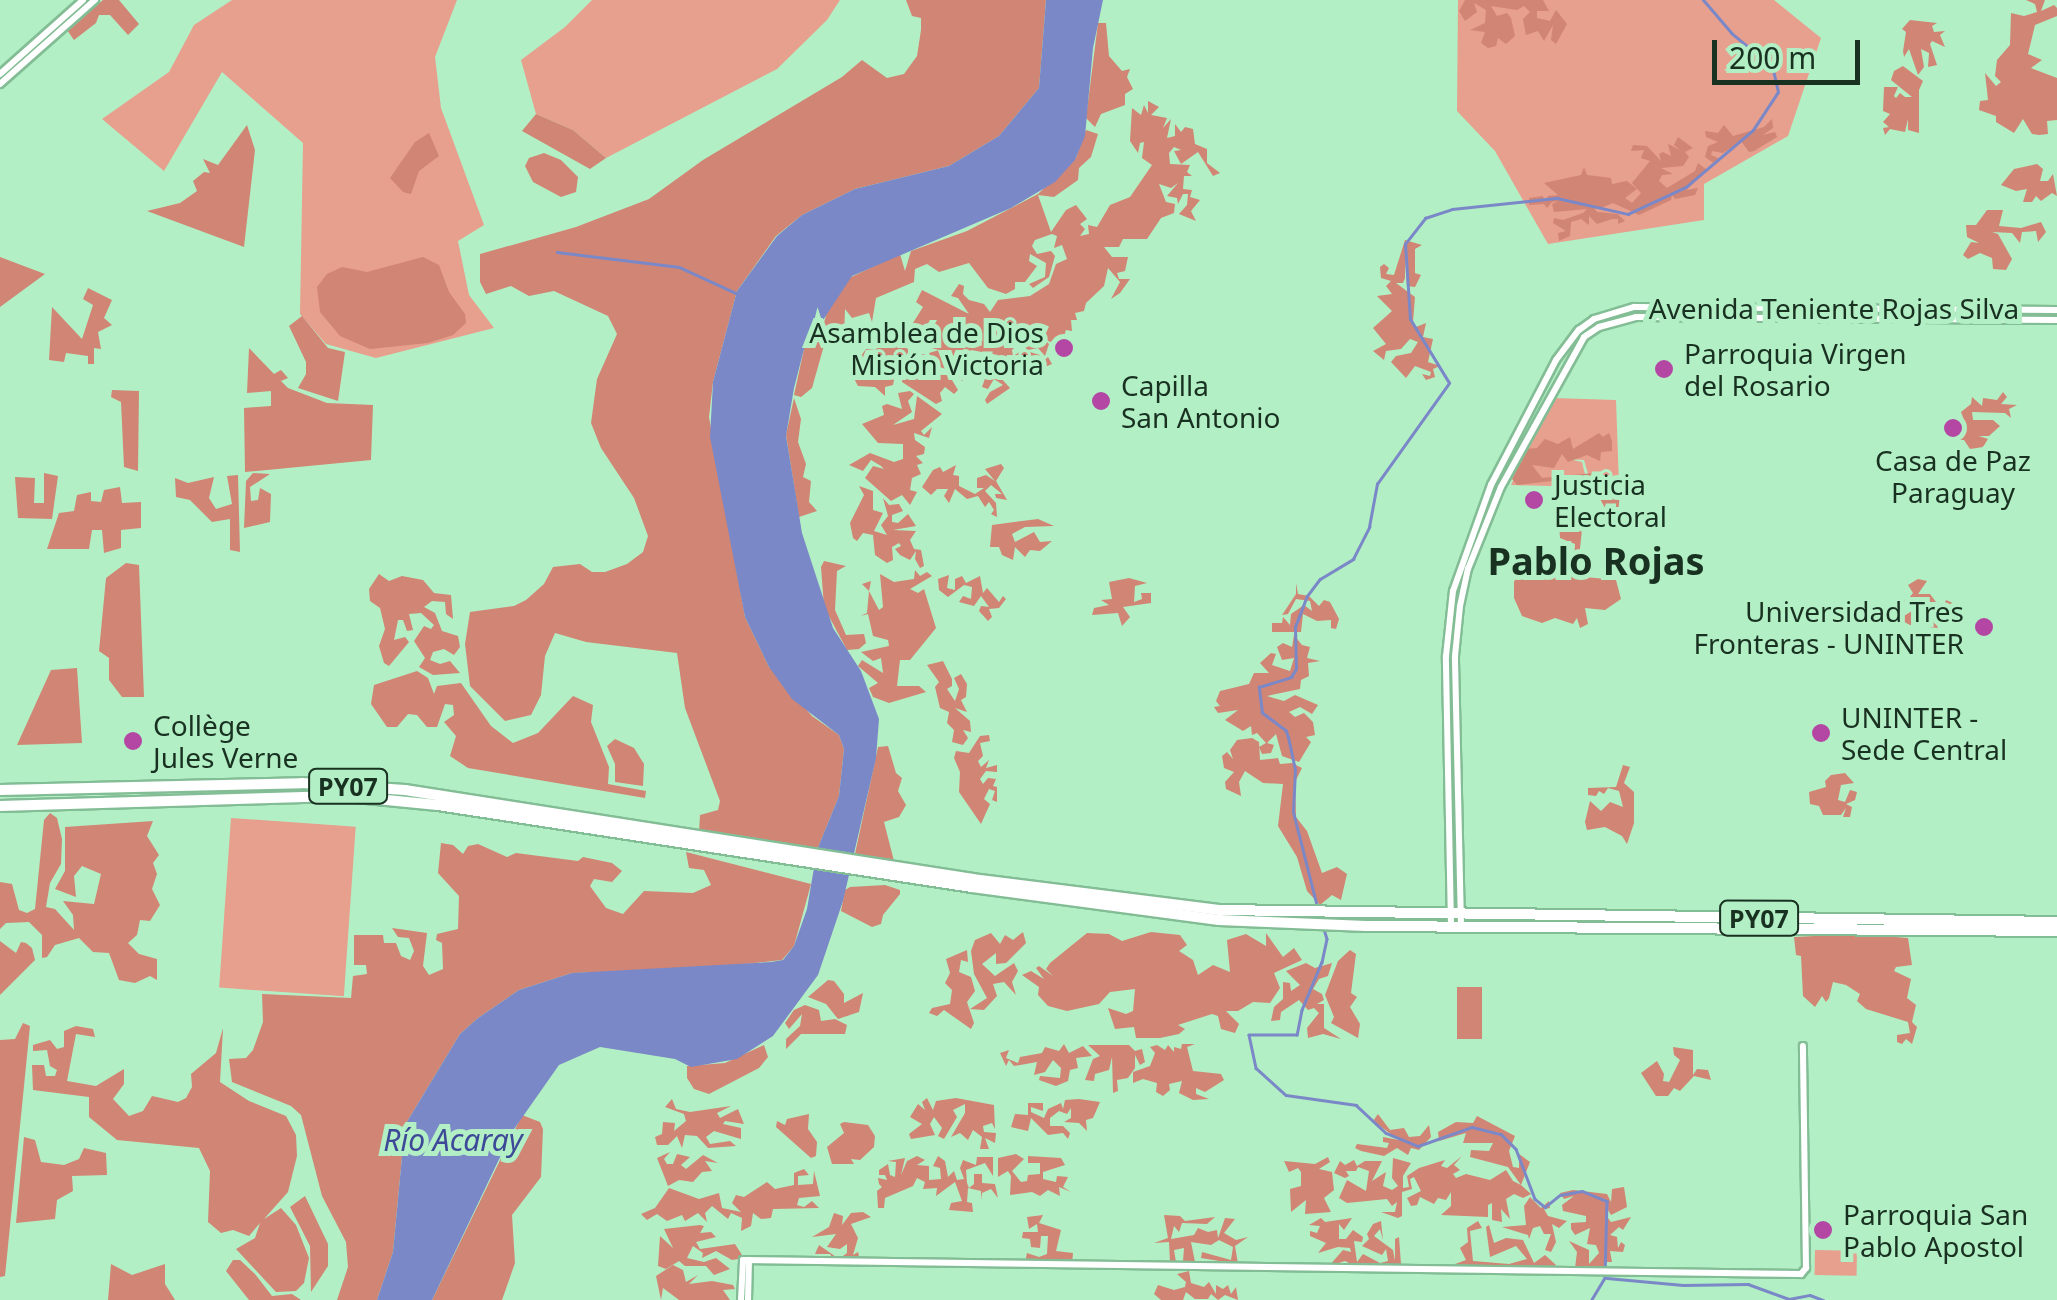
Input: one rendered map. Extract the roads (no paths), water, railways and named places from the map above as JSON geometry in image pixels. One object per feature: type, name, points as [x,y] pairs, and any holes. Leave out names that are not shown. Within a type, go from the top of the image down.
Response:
[{"type":"highway","name":"PY07","points":[[0,790],[330,784],[438,794],[691,839],[1200,918],[1306,918],[1328,924],[1454,920],[2057,922]]},
{"type":"highway","name":"PY07","points":[[0,806],[346,796],[691,839]]},
{"type":"highway","name":"PY07","points":[[1306,918],[1320,913],[1454,920],[2057,931]]},
{"type":"street","points":[[0,74],[84,0]]},
{"type":"street","points":[[0,84],[96,0]]},
{"type":"street","name":"Avenida Teniente Rojas Silva","points":[[1454,920],[1448,619],[1474,525],[1556,360],[1578,330],[1594,319],[1634,306],[2057,310]]},
{"type":"street","name":"Avenida Teniente Rojas Silva","points":[[1454,920],[1460,897],[1458,618],[1468,570],[1488,518],[1584,337],[1630,317],[2057,320]]},
{"type":"street","points":[[1538,396],[1547,401]]},
{"type":"street","points":[[744,1300],[746,1260],[1801,1274],[1806,1268],[1803,1046]]},
{"type":"water","name":"Río Acaray","points":[[1046,0],[1103,0],[1093,48],[1085,136],[1075,160],[1055,182],[1011,208],[852,276],[804,349],[794,388],[786,436],[802,533],[833,628],[861,671],[879,719],[876,758],[843,901],[818,975],[773,1036],[737,1059],[691,1067],[675,1059],[600,1047],[559,1065],[512,1132],[432,1300],[377,1300],[393,1252],[405,1125],[460,1034],[478,1018],[519,990],[572,973],[771,962],[783,960],[794,946],[807,909],[817,850],[839,796],[844,749],[839,735],[792,699],[769,667],[745,617],[710,437],[713,382],[737,291],[777,236],[802,215],[855,189],[949,166],[999,136],[1039,88]]},
{"type":"waterway","points":[[1317,907],[1293,812],[1295,770],[1288,738],[1286,731],[1262,713],[1259,687],[1291,677],[1296,669],[1295,627],[1307,596],[1320,579],[1353,559],[1369,527],[1377,484],[1449,383],[1410,319],[1405,244],[1425,218],[1452,209],[1557,198],[1628,214],[1686,187],[1753,130],[1778,92],[1772,67],[1732,34],[1703,0]]},
{"type":"waterway","points":[[557,252],[679,267],[736,293]]},
{"type":"waterway","points":[[1324,929],[1327,939],[1322,962],[1302,1010],[1297,1035],[1249,1035],[1256,1068],[1286,1095],[1356,1105],[1386,1133],[1418,1146],[1472,1127],[1501,1134],[1516,1149],[1535,1199],[1545,1207],[1560,1195],[1582,1191],[1607,1201],[1605,1278],[1592,1300]]},
{"type":"waterway","points":[[1607,1278],[1683,1285],[1748,1284],[1789,1299],[1810,1295],[1823,1300]]},
{"type":"place","name":"Asamblea de Dios Misión Victoria","points":[[1064,348]]},
{"type":"place","name":"Parroquia Virgen del Rosario","points":[[1664,369]]},
{"type":"place","name":"Capilla San Antonio","points":[[1101,401]]},
{"type":"place","name":"Casa de Paz Paraguay","points":[[1953,428]]},
{"type":"place","name":"Justicia Electoral","points":[[1534,500]]},
{"type":"place","name":"Universidad Tres Fronteras - UNINTER","points":[[1984,627]]},
{"type":"place","name":"UNINTER - Sede Central","points":[[1821,733]]},
{"type":"place","name":"Collège Jules Verne","points":[[133,741]]},
{"type":"place","name":"Parroquia San Pablo Apostol","points":[[1823,1230]]},
{"type":"district","name":"Pablo Rojas","points":[[1596,561]]}]
